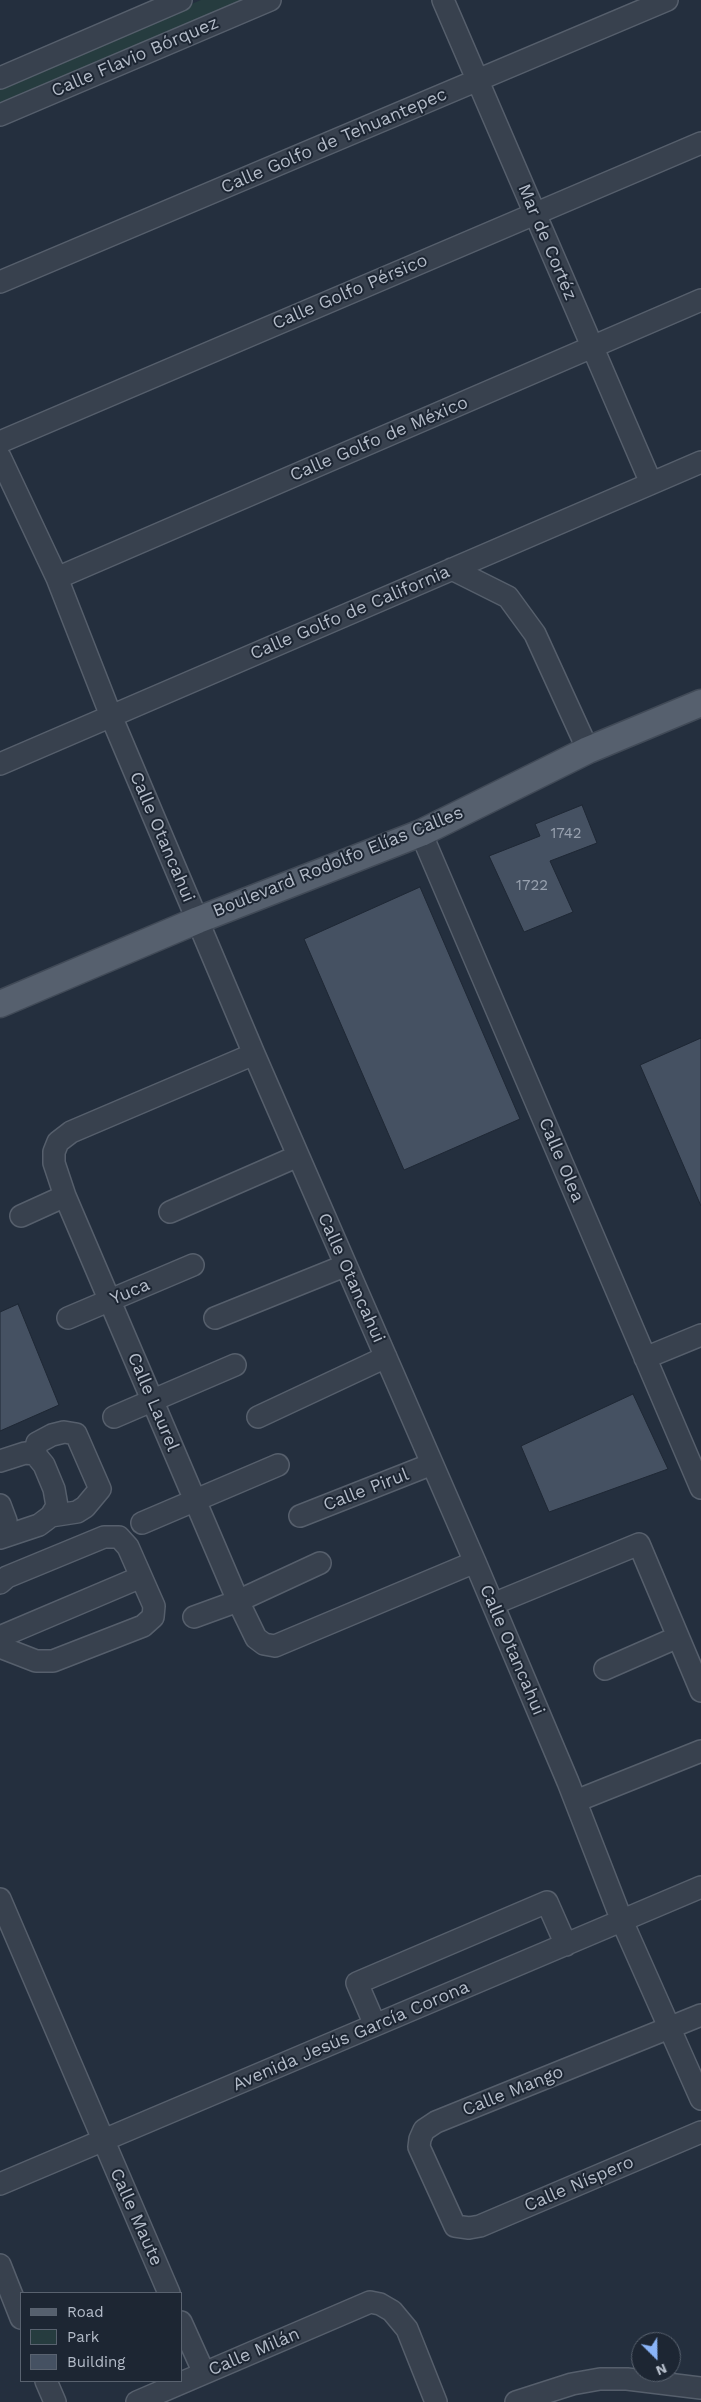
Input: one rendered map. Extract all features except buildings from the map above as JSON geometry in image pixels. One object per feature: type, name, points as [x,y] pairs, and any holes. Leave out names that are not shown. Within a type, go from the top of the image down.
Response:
[{"type":"main road","name":"Boulevard Rodolfo Elías Calles","points":[[0,1004],[198,920],[421,833],[588,750],[701,703]]},
{"type":"street","name":"Calle Flavio Bórquez","points":[[0,78],[181,0]]},
{"type":"street","name":"Calle Flavio Bórquez","points":[[0,115],[270,0]]},
{"type":"street","name":"Mar de Cortéz","points":[[443,0],[651,483]]},
{"type":"street","name":"Calle Golfo de Tehuantepec","points":[[0,282],[667,0]]},
{"type":"street","name":"Calle Golfo Pérsico","points":[[0,442],[701,143]]},
{"type":"street","name":"Calle Golfo de México","points":[[57,578],[701,300]]},
{"type":"street","name":"Calle Otancahui","points":[[0,457],[57,578],[111,716],[254,1054],[344,1266],[386,1357],[475,1562],[576,1802],[622,1921],[701,2099]]},
{"type":"street","name":"Calle Golfo de California","points":[[0,764],[701,462]]},
{"type":"street","points":[[452,569],[508,597],[535,634],[588,750]]},
{"type":"street","name":"Calle Olea","points":[[421,833],[701,1488]]},
{"type":"street","name":"Calle Laurel","points":[[254,1054],[71,1132],[58,1142],[54,1152],[54,1163],[65,1196],[238,1601],[256,1638],[264,1644],[276,1646],[475,1562]]},
{"type":"street","points":[[170,1212],[298,1156]]},
{"type":"street","points":[[20,1216],[65,1196]]},
{"type":"street","name":"Yuca","points":[[68,1318],[193,1265]]},
{"type":"street","points":[[215,1318],[344,1266]]},
{"type":"street","points":[[645,1358],[701,1335]]},
{"type":"street","points":[[258,1417],[386,1357]]},
{"type":"street","points":[[114,1417],[235,1366]]},
{"type":"street","points":[[35,1454],[37,1443],[52,1435],[64,1432],[76,1434],[100,1489],[85,1507],[77,1512],[51,1516]]},
{"type":"street","points":[[0,1461],[25,1453],[35,1454],[44,1465],[54,1489],[57,1506],[51,1516],[39,1525],[0,1537]]},
{"type":"street","points":[[142,1523],[278,1464]]},
{"type":"street","name":"Calle Pirul","points":[[300,1516],[432,1464]]},
{"type":"street","points":[[0,1504],[6,1521],[5,1530],[0,1537]]},
{"type":"street","points":[[0,1584],[7,1577],[104,1537],[119,1537],[128,1547],[154,1606],[153,1617],[143,1626],[53,1661],[36,1661],[3,1641]]},
{"type":"street","points":[[492,1604],[639,1544],[701,1691]]},
{"type":"street","points":[[194,1617],[238,1601],[320,1563]]},
{"type":"street","points":[[3,1641],[141,1577]]},
{"type":"street","points":[[605,1669],[678,1638]]},
{"type":"street","points":[[576,1802],[701,1751]]},
{"type":"street","name":"Avenida Jesús García Corona","points":[[0,2184],[701,1887]]},
{"type":"street","name":"Calle Maute","points":[[0,1899],[102,2141],[169,2292]]},
{"type":"street","points":[[375,2025],[357,1983],[547,1902],[566,1944]]},
{"type":"street","name":"Calle Mango","points":[[455,2226],[419,2147],[424,2130],[436,2122],[701,2015]]},
{"type":"street","name":"Calle Níspero","points":[[455,2226],[469,2228],[480,2226],[701,2132]]},
{"type":"street","points":[[0,2265],[20,2315]]},
{"type":"street","name":"Calle Milán","points":[[137,2402],[370,2302],[380,2304],[392,2311],[407,2329],[436,2402]]},
{"type":"street","points":[[182,2324],[204,2374]]},
{"type":"street","points":[[516,2402],[572,2384],[600,2379],[627,2379],[701,2388]]},
{"type":"street","points":[[46,2382],[55,2402]]},
{"type":"green space","points":[[201,0],[252,0],[0,107],[0,86]]}]
